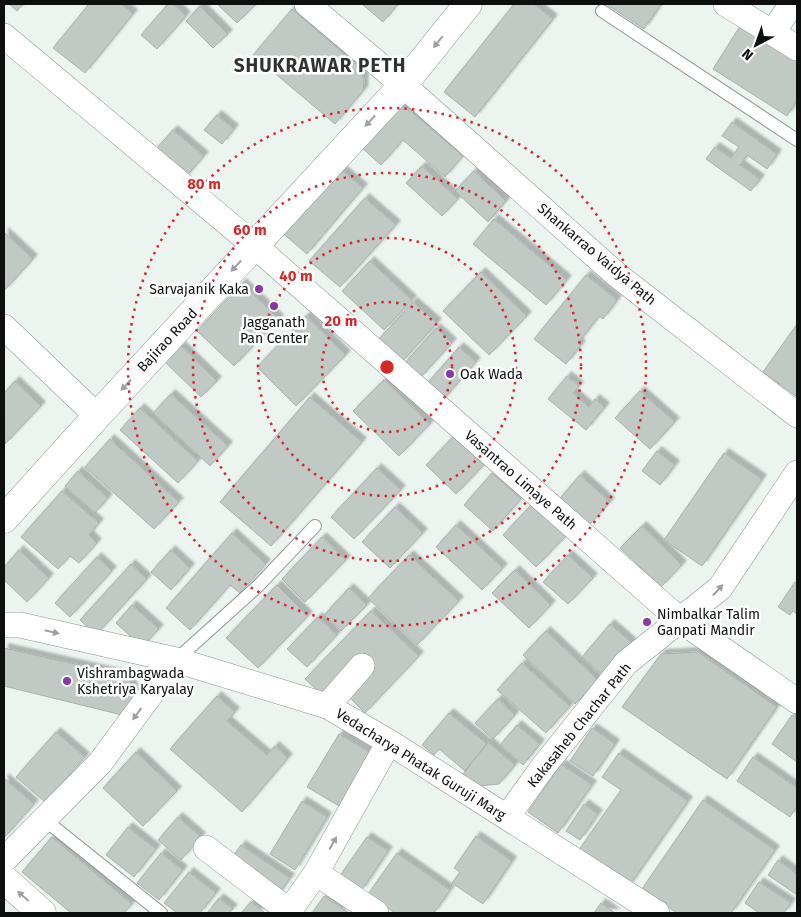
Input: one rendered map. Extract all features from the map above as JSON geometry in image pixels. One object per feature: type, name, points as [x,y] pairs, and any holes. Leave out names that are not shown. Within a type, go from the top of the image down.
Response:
[{"type":"main road","name":"Bajirao Road","points":[[4,519],[403,85],[468,4]]},
{"type":"main road","points":[[4,880],[42,913]]},
{"type":"street","name":"Shankarrao Vaidya Path","points":[[307,4],[403,85],[617,275],[797,415]]},
{"type":"street","points":[[726,4],[797,48]]},
{"type":"street","points":[[772,33],[792,4]]},
{"type":"street","name":"Vasantrao Limaye Path","points":[[4,36],[255,246],[680,620],[797,701]]},
{"type":"street","points":[[4,327],[97,416]]},
{"type":"street","name":"Kakasaheb Chachar Path","points":[[507,817],[543,767],[626,663],[704,603],[720,588],[797,473]]},
{"type":"street","name":"Vedacharya Phatak Guruji Marg","points":[[4,605],[12,625],[176,660],[327,706],[389,742],[657,913]]},
{"type":"street","points":[[4,860],[100,763],[176,660]]},
{"type":"street","points":[[327,706],[362,666]]},
{"type":"street","points":[[206,848],[289,912],[316,873],[389,742]]},
{"type":"street","points":[[316,873],[376,913]]},
{"type":"lane","points":[[602,11],[797,140]]},
{"type":"lane","points":[[176,660],[258,586],[315,526]]},
{"type":"lane","points":[[45,820],[161,913]]},
{"type":"building","points":[[9,4],[23,4],[17,11]]},
{"type":"building","points":[[89,4],[121,4],[133,14],[85,73],[53,48]]},
{"type":"building","points":[[168,4],[173,4],[186,16],[157,49],[141,35]]},
{"type":"building","points":[[217,4],[256,4],[237,23]]},
{"type":"building","points":[[362,4],[398,4],[383,22]]},
{"type":"building","points":[[514,4],[534,4],[553,19],[475,117],[444,92]]},
{"type":"building","points":[[606,4],[661,4],[644,29]]},
{"type":"building","points":[[200,6],[228,34],[213,48],[186,21]]},
{"type":"building","points":[[292,9],[359,67],[364,79],[363,91],[335,124],[253,55]]},
{"type":"building","points":[[742,23],[797,59],[797,100],[787,116],[713,69]]},
{"type":"building","points":[[399,109],[408,109],[463,156],[445,177],[403,140],[381,165],[361,147]]},
{"type":"building","points":[[217,115],[234,129],[222,144],[204,130]]},
{"type":"building","points":[[732,122],[777,154],[767,169],[747,155],[740,165],[760,179],[751,191],[706,159],[715,147],[731,158],[739,147],[722,136]]},
{"type":"building","points":[[173,130],[204,156],[185,178],[154,151]]},
{"type":"building","points":[[336,165],[363,188],[307,254],[280,231]]},
{"type":"building","points":[[422,166],[458,199],[442,216],[406,183]]},
{"type":"building","points":[[474,171],[506,201],[488,222],[455,191]]},
{"type":"building","points":[[365,198],[396,225],[340,287],[309,261]]},
{"type":"building","points":[[494,219],[567,280],[546,305],[473,244]]},
{"type":"building","points":[[4,232],[33,259],[4,291]]},
{"type":"building","points":[[370,261],[412,300],[384,330],[342,291]]},
{"type":"building","points":[[481,272],[527,316],[489,355],[443,311]]},
{"type":"building","points":[[586,275],[617,300],[603,319],[599,316],[578,343],[581,345],[566,364],[534,339]]},
{"type":"building","points":[[242,283],[279,319],[234,366],[197,331]]},
{"type":"building","points":[[413,302],[437,323],[401,363],[377,341]]},
{"type":"building","points":[[306,316],[346,355],[296,406],[257,367]]},
{"type":"building","points":[[797,324],[797,397],[763,372]]},
{"type":"building","points":[[436,328],[452,343],[420,378],[404,364]]},
{"type":"building","points":[[181,346],[217,381],[201,397],[165,362]]},
{"type":"building","name":"Oak Wada","points":[[459,347],[476,362],[441,402],[424,387]]},
{"type":"building","points":[[567,376],[579,386],[573,393],[589,407],[595,399],[605,407],[586,430],[548,399]]},
{"type":"building","points":[[384,380],[430,424],[399,456],[353,411]]},
{"type":"building","points":[[15,381],[41,406],[5,444],[4,393]]},
{"type":"building","points":[[640,391],[675,422],[650,449],[615,418]]},
{"type":"building","points":[[171,394],[228,446],[210,466],[153,413]]},
{"type":"building","points":[[310,397],[362,442],[271,546],[220,502]]},
{"type":"building","points":[[140,408],[198,461],[178,483],[120,430]]},
{"type":"building","points":[[454,436],[484,465],[456,494],[426,465]]},
{"type":"building","points":[[110,439],[179,502],[154,529],[85,467]]},
{"type":"building","points":[[657,451],[675,465],[660,485],[642,471]]},
{"type":"building","points":[[724,453],[762,479],[702,566],[664,540]]},
{"type":"building","points":[[377,468],[401,490],[354,539],[331,517]]},
{"type":"building","points":[[78,471],[108,498],[95,513],[65,486]]},
{"type":"building","points":[[492,473],[521,499],[493,531],[464,505]]},
{"type":"building","points":[[580,475],[610,502],[589,525],[560,498]]},
{"type":"building","points":[[62,491],[99,523],[89,535],[97,543],[79,563],[70,556],[58,569],[21,537]]},
{"type":"building","points":[[532,504],[566,536],[536,567],[503,535]]},
{"type":"building","points":[[395,507],[423,533],[390,568],[362,542]]},
{"type":"building","points":[[456,525],[503,568],[482,590],[436,547]]},
{"type":"building","points":[[642,526],[682,565],[661,587],[620,548]]},
{"type":"building","points":[[232,533],[266,564],[240,593],[230,585],[190,630],[166,608]]},
{"type":"building","points":[[322,537],[346,560],[305,602],[282,579]]},
{"type":"building","points":[[19,550],[49,578],[27,602],[4,580],[4,567]]},
{"type":"building","points":[[171,550],[190,568],[171,590],[151,572]]},
{"type":"building","points":[[409,555],[459,601],[417,645],[368,598]]},
{"type":"building","points":[[568,555],[593,578],[568,604],[543,582]]},
{"type":"building","points":[[97,557],[112,571],[70,617],[55,603]]},
{"type":"building","points":[[131,564],[147,579],[96,635],[80,620]]},
{"type":"building","points":[[515,570],[551,605],[529,628],[492,593]]},
{"type":"building","points":[[795,582],[797,584],[797,614],[793,611],[790,615],[778,607]]},
{"type":"building","points":[[277,585],[308,616],[258,668],[226,638]]},
{"type":"building","points":[[349,588],[367,605],[341,631],[324,615]]},
{"type":"building","points":[[132,605],[159,629],[142,647],[116,623]]},
{"type":"building","points":[[371,611],[419,656],[365,713],[347,695],[375,666],[363,654],[322,695],[305,679]]},
{"type":"building","points":[[318,617],[337,635],[307,667],[287,649]]},
{"type":"building","points":[[610,624],[632,643],[604,676],[582,657]]},
{"type":"building","points":[[546,631],[598,680],[575,704],[523,655]]},
{"type":"building","name":"Vishrambagwada Kshetriya Karyalay","points":[[4,648],[128,676],[136,697],[122,715],[4,686]]},
{"type":"building","points":[[698,652],[777,707],[727,779],[622,707],[661,654]]},
{"type":"building","points":[[522,663],[570,706],[546,733],[497,690]]},
{"type":"building","points":[[217,696],[235,712],[227,721],[267,755],[275,746],[288,758],[242,812],[170,749]]},
{"type":"building","points":[[498,699],[515,715],[493,739],[475,723]]},
{"type":"building","points":[[449,713],[487,744],[465,771],[439,749],[434,755],[422,745]]},
{"type":"building","points":[[792,715],[797,719],[797,762],[772,744]]},
{"type":"building","points":[[517,725],[540,744],[523,765],[500,745]]},
{"type":"building","points":[[592,728],[615,744],[593,776],[570,761]]},
{"type":"building","points":[[56,732],[85,757],[45,802],[16,777]]},
{"type":"building","points":[[339,734],[371,753],[339,806],[307,787]]},
{"type":"building","points":[[488,742],[515,765],[499,784],[478,786],[463,774]]},
{"type":"building","points":[[136,752],[177,791],[143,826],[103,788]]},
{"type":"building","points":[[619,753],[688,801],[629,886],[578,851],[621,790],[602,777]]},
{"type":"building","points":[[753,757],[797,788],[797,806],[790,817],[737,781]]},
{"type":"building","points":[[561,764],[592,785],[558,833],[528,812]]},
{"type":"building","points":[[4,778],[34,804],[4,838]]},
{"type":"building","points":[[703,800],[775,850],[731,913],[677,913],[642,889]]},
{"type":"building","points":[[302,801],[327,817],[295,870],[270,854]]},
{"type":"building","points":[[584,804],[598,814],[580,840],[566,831]]},
{"type":"building","points":[[178,817],[201,837],[181,860],[158,840]]},
{"type":"building","points":[[128,827],[156,849],[134,877],[106,855]]},
{"type":"building","points":[[476,836],[512,861],[483,904],[452,883],[460,872],[454,868]]},
{"type":"building","points":[[52,837],[132,904],[124,913],[71,913],[22,872]]},
{"type":"building","points":[[367,837],[388,851],[361,891],[339,877]]},
{"type":"building","points":[[241,845],[290,878],[277,896],[229,862]]},
{"type":"building","points":[[161,853],[183,870],[159,900],[137,883]]},
{"type":"building","points":[[397,853],[450,890],[434,913],[395,913],[368,894]]},
{"type":"building","points":[[778,860],[797,874],[797,895],[768,875]]},
{"type":"building","points":[[189,872],[216,893],[200,913],[177,913],[164,903]]},
{"type":"building","points":[[759,882],[791,903],[784,913],[759,913],[745,903]]},
{"type":"building","points":[[324,896],[349,913],[312,913]]},
{"type":"building","points":[[219,898],[233,909],[229,913],[207,913]]},
{"type":"building","points":[[251,902],[265,913],[241,913]]},
{"type":"building","points":[[601,903],[615,913],[594,913]]},
{"type":"place","name":"Sarvajanik Kaka","points":[[259,289]]},
{"type":"place","name":"Jagganath Pan Center","points":[[274,306]]},
{"type":"place","name":"Oak Wada","points":[[450,374]]},
{"type":"place","name":"Nimbalkar Talim Ganpati Mandir","points":[[647,622]]},
{"type":"place","name":"Vishrambagwada Kshetriya Karyalay","points":[[67,681]]},
{"type":"district","name":"SHUKRAWAR PETH","points":[[320,65]]}]
